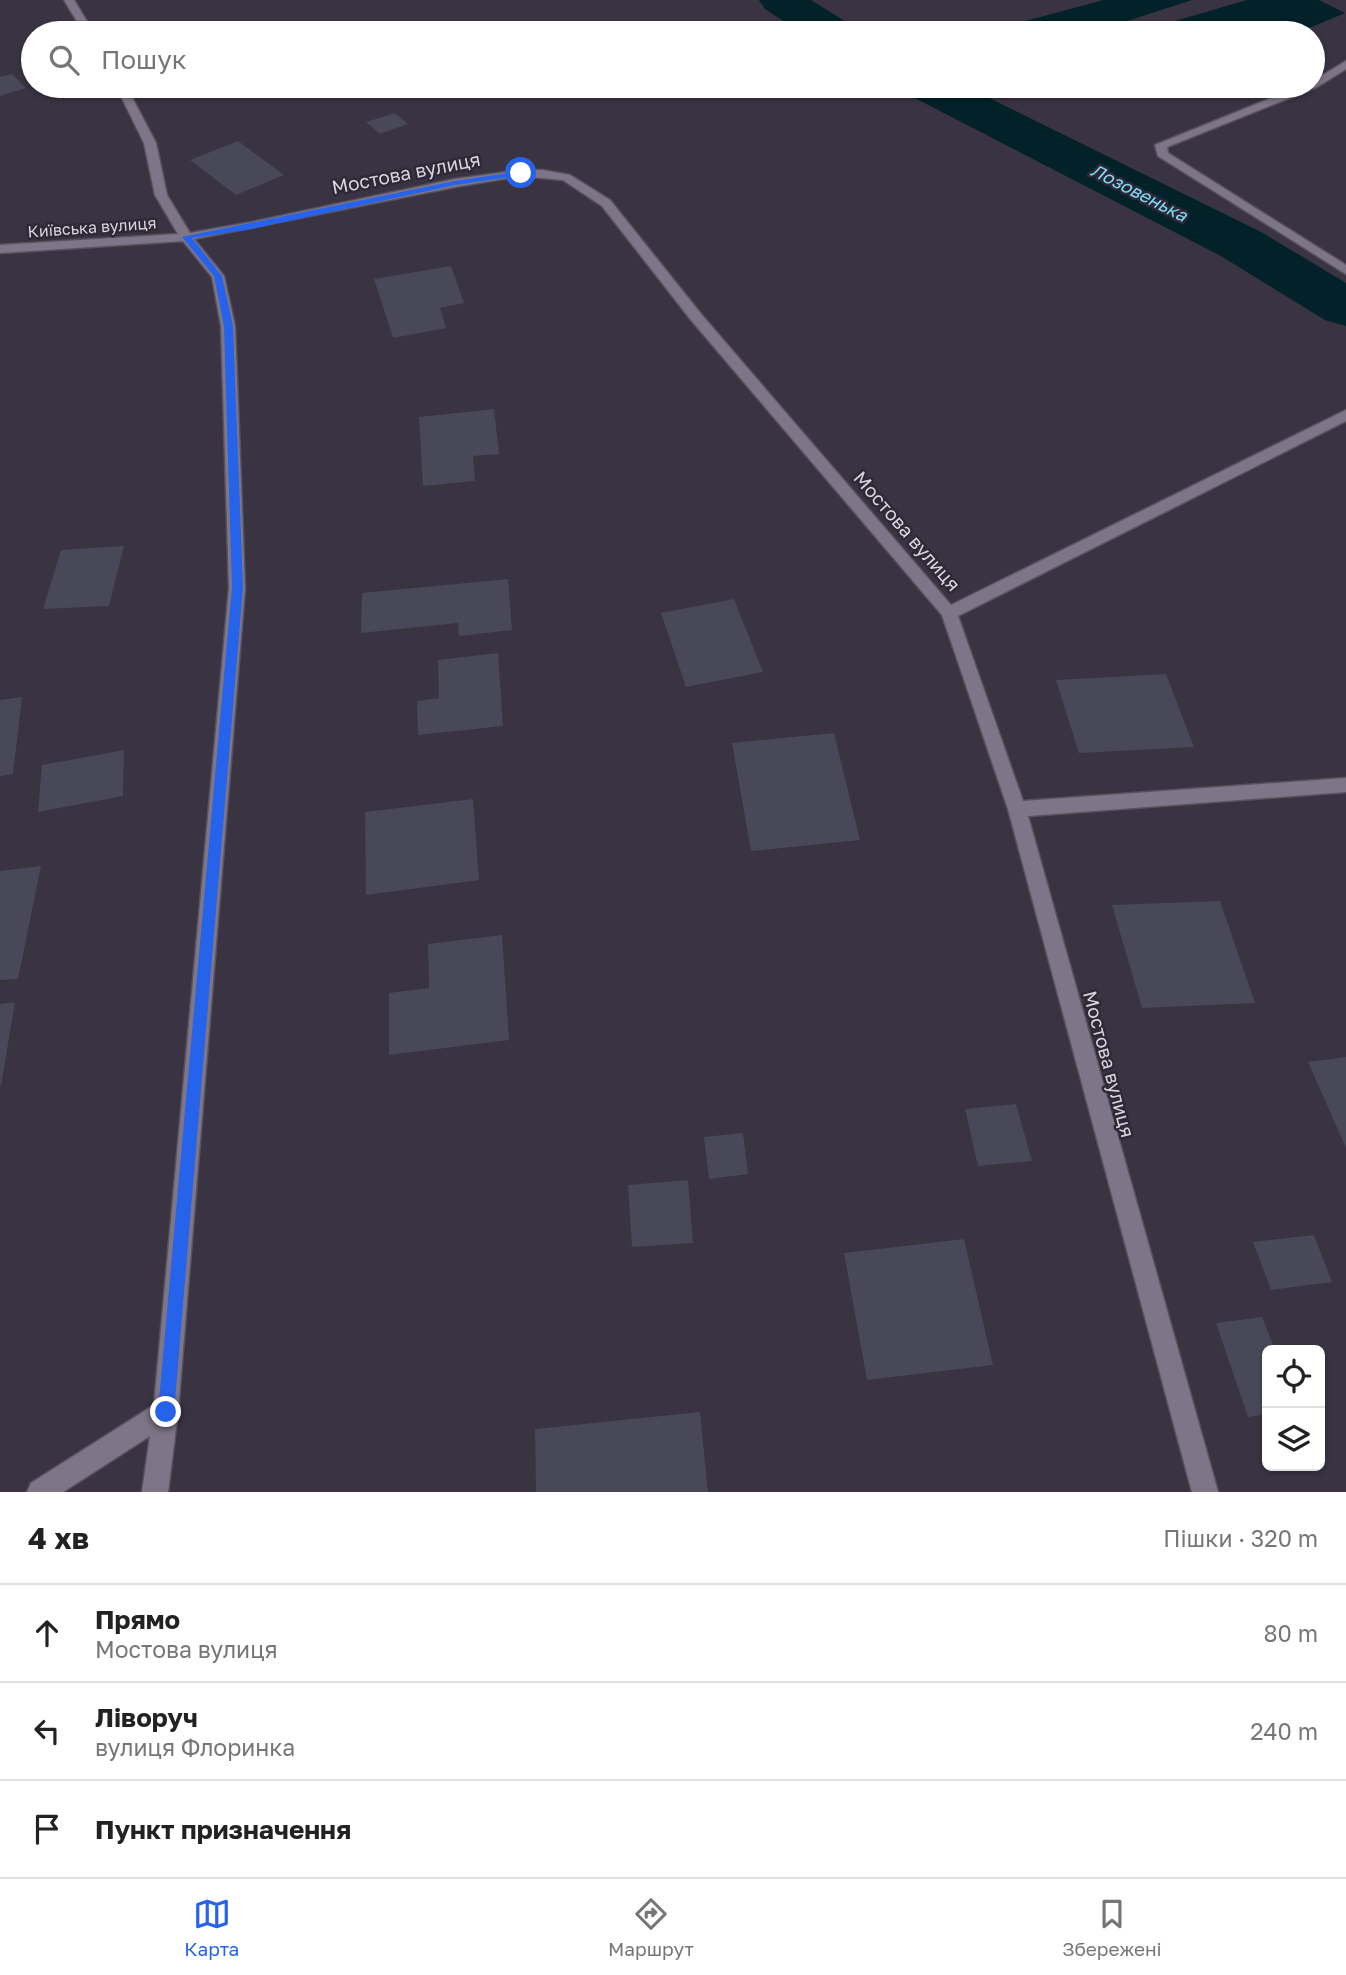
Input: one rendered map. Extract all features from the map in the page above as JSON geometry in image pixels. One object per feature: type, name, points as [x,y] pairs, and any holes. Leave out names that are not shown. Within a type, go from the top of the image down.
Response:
[{"type":"street","points":[[69,0],[82,21]]},
{"type":"street","points":[[1325,77],[1346,64]]},
{"type":"street","points":[[127,98],[150,143],[162,195],[186,237],[218,276],[228,326],[237,587],[166,1412],[155,1492]]},
{"type":"street","points":[[1278,98],[1161,145],[1162,155],[1346,270]]},
{"type":"street","name":"Мостова вулиця","points":[[186,237],[252,226],[455,183],[521,173],[566,177],[606,203],[696,317],[949,613],[1017,809],[1205,1492]]},
{"type":"street","name":"Київська вулиця","points":[[0,249],[186,237]]},
{"type":"street","points":[[949,613],[1344,420]]},
{"type":"street","points":[[1017,809],[1346,785]]},
{"type":"street","points":[[40,1492],[166,1412]]},
{"type":"shaded area","points":[[1104,0],[1192,0],[1127,21],[1025,21]]},
{"type":"shaded area","points":[[1247,0],[1319,0],[1345,13],[1325,21],[1175,21]]},
{"type":"building","points":[[12,74],[21,83],[21,90],[0,96],[0,77]]},
{"type":"building","points":[[395,113],[408,124],[380,134],[366,122]]},
{"type":"building","points":[[238,141],[284,175],[236,195],[190,160]]},
{"type":"building","points":[[451,266],[464,303],[440,308],[446,328],[393,338],[374,279]]},
{"type":"building","points":[[494,409],[499,454],[473,456],[475,481],[423,486],[419,417]]},
{"type":"building","points":[[124,546],[109,606],[43,609],[61,550]]},
{"type":"building","points":[[508,579],[512,630],[459,636],[458,623],[361,633],[362,593]]},
{"type":"building","points":[[734,599],[763,672],[686,687],[661,613]]},
{"type":"building","points":[[498,653],[503,726],[418,735],[417,701],[439,698],[438,660]]},
{"type":"building","points":[[1166,674],[1194,747],[1079,753],[1056,680]]},
{"type":"building","points":[[22,697],[13,774],[0,776],[0,700]]},
{"type":"building","points":[[834,733],[860,840],[751,851],[732,743]]},
{"type":"building","points":[[124,750],[123,796],[38,812],[42,765]]},
{"type":"building","points":[[473,799],[479,880],[366,895],[365,812]]},
{"type":"building","points":[[41,866],[18,979],[0,980],[0,871]]},
{"type":"building","points":[[1220,901],[1255,1003],[1142,1008],[1112,905]]},
{"type":"building","points":[[502,935],[509,1040],[389,1055],[389,993],[429,988],[428,944]]},
{"type":"building","points":[[15,1002],[1,1086],[0,1004]]},
{"type":"building","points":[[1346,1057],[1346,1148],[1308,1062]]},
{"type":"building","points":[[1016,1104],[1032,1161],[978,1166],[965,1109]]},
{"type":"building","points":[[743,1133],[748,1174],[709,1179],[704,1137]]},
{"type":"building","points":[[688,1180],[693,1243],[632,1247],[628,1185]]},
{"type":"building","points":[[1314,1235],[1332,1282],[1271,1290],[1253,1242]]},
{"type":"building","points":[[964,1239],[993,1365],[867,1380],[844,1253]]},
{"type":"building","points":[[1262,1317],[1273,1345],[1262,1345],[1262,1415],[1248,1417],[1216,1323]]},
{"type":"building","points":[[700,1412],[708,1492],[536,1492],[535,1429]]},
{"type":"waterway","name":"Лозовенька","points":[[781,0],[813,21]]},
{"type":"waterway","name":"Лозовенька","points":[[952,98],[1241,244],[1346,308]]},
{"type":"route","points":[[166,1412],[237,587],[228,326],[218,276],[186,237],[252,226],[455,183],[521,173]]}]
